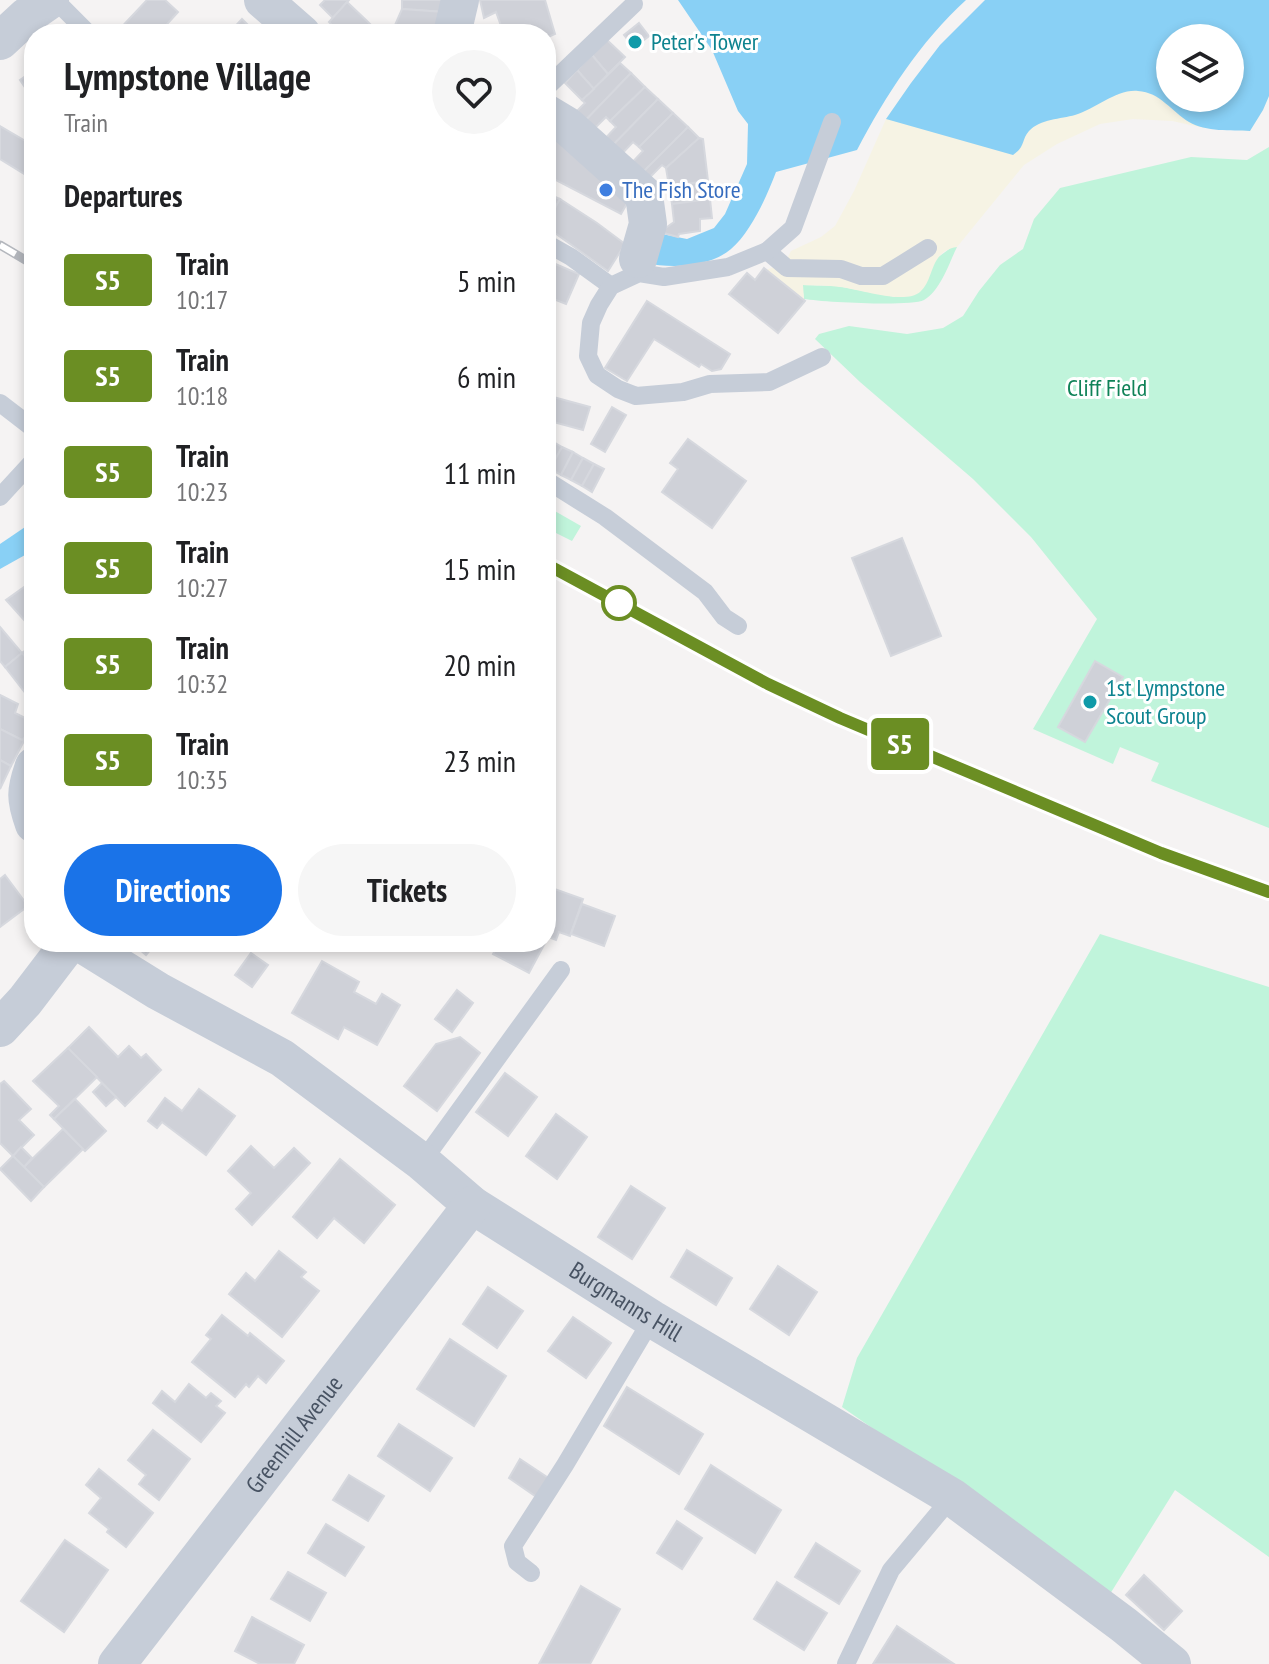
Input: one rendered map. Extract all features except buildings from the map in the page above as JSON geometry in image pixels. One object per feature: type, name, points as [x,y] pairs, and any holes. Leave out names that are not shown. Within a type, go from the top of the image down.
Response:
[{"type":"street","points":[[0,41],[27,16],[53,0]]},
{"type":"street","points":[[263,0],[291,24]]},
{"type":"street","points":[[556,119],[644,195],[642,252]]},
{"type":"street","points":[[0,1028],[62,952]]},
{"type":"street","name":"Burgmanns Hill","points":[[95,952],[158,991],[282,1058],[422,1162],[472,1205],[652,1319],[952,1497],[1172,1664]]},
{"type":"street","name":"Greenhill Avenue","points":[[117,1664],[472,1205]]},
{"type":"lane","points":[[53,0],[78,24]]},
{"type":"lane","points":[[556,78],[634,4]]},
{"type":"lane","points":[[822,357],[769,382],[710,384],[683,392],[636,396],[597,375],[588,356],[591,323],[599,305],[611,286],[642,252],[664,277],[715,270],[767,251],[793,228],[832,122]]},
{"type":"lane","points":[[767,251],[787,268],[841,269],[861,276],[883,276],[928,248]]},
{"type":"lane","points":[[556,249],[611,286]]},
{"type":"lane","points":[[0,403],[24,421]]},
{"type":"lane","points":[[0,497],[24,471]]},
{"type":"lane","points":[[556,486],[605,517],[705,592],[724,617],[738,626]]},
{"type":"lane","points":[[422,1162],[561,970]]},
{"type":"lane","points":[[531,1573],[517,1562],[513,1546],[652,1319]]},
{"type":"lane","points":[[846,1664],[891,1570],[952,1497]]},
{"type":"green space","name":"Cliff Field","points":[[1269,147],[1269,828],[1151,781],[1159,763],[1120,747],[1113,764],[1033,729],[1097,619],[1031,537],[973,479],[815,339],[819,334],[849,326],[907,334],[943,328],[963,316],[1000,265],[1023,249],[1034,219],[1060,188],[1191,157],[1247,160]]},
{"type":"green space","points":[[952,247],[957,247],[944,276],[924,300],[885,304],[804,299],[802,285],[837,286],[895,297]]},
{"type":"green space","points":[[556,512],[581,526],[572,541],[556,533]]},
{"type":"green space","points":[[1100,934],[1269,987],[1269,1557],[1175,1490],[1110,1594],[842,1407],[857,1358]]},
{"type":"sand","points":[[1269,25],[1269,96],[1250,131],[1133,119],[1100,124],[1057,144],[1024,165],[957,247],[942,254],[925,286],[913,296],[893,297],[835,286],[803,285],[804,299],[766,270],[785,263],[791,251],[821,237],[835,226],[886,119],[911,83],[1099,71],[1156,93],[1156,112],[1244,112],[1244,33]]},
{"type":"water","points":[[678,0],[966,0],[934,33],[905,70],[857,150],[776,172],[752,223],[731,249],[702,263],[667,266],[646,263],[657,233],[687,239],[714,228],[725,214],[747,164],[748,124],[738,111],[712,50]]},
{"type":"water","points":[[985,0],[1269,0],[1269,96],[1250,131],[1211,129],[1196,125],[1176,112],[1244,112],[1244,24],[1156,24],[1156,97],[1146,92],[1130,91],[1075,115],[1039,124],[1029,131],[1020,149],[1013,155],[886,119],[940,45]]},
{"type":"water","points":[[24,528],[24,556],[0,569],[0,544]]},
{"type":"railway","points":[[0,245],[24,259]]},
{"type":"railway","points":[[556,569],[768,684],[840,718],[1161,853],[1269,892]]},
{"type":"train","name":"S5","points":[[556,569],[768,684],[840,718],[1161,853],[1269,892]]},
{"type":"place","name":"Peter's Tower","points":[[635,42]]},
{"type":"place","name":"The Fish Store","points":[[606,190]]},
{"type":"place","name":"1st Lympstone Scout Group","points":[[1090,702]]}]
